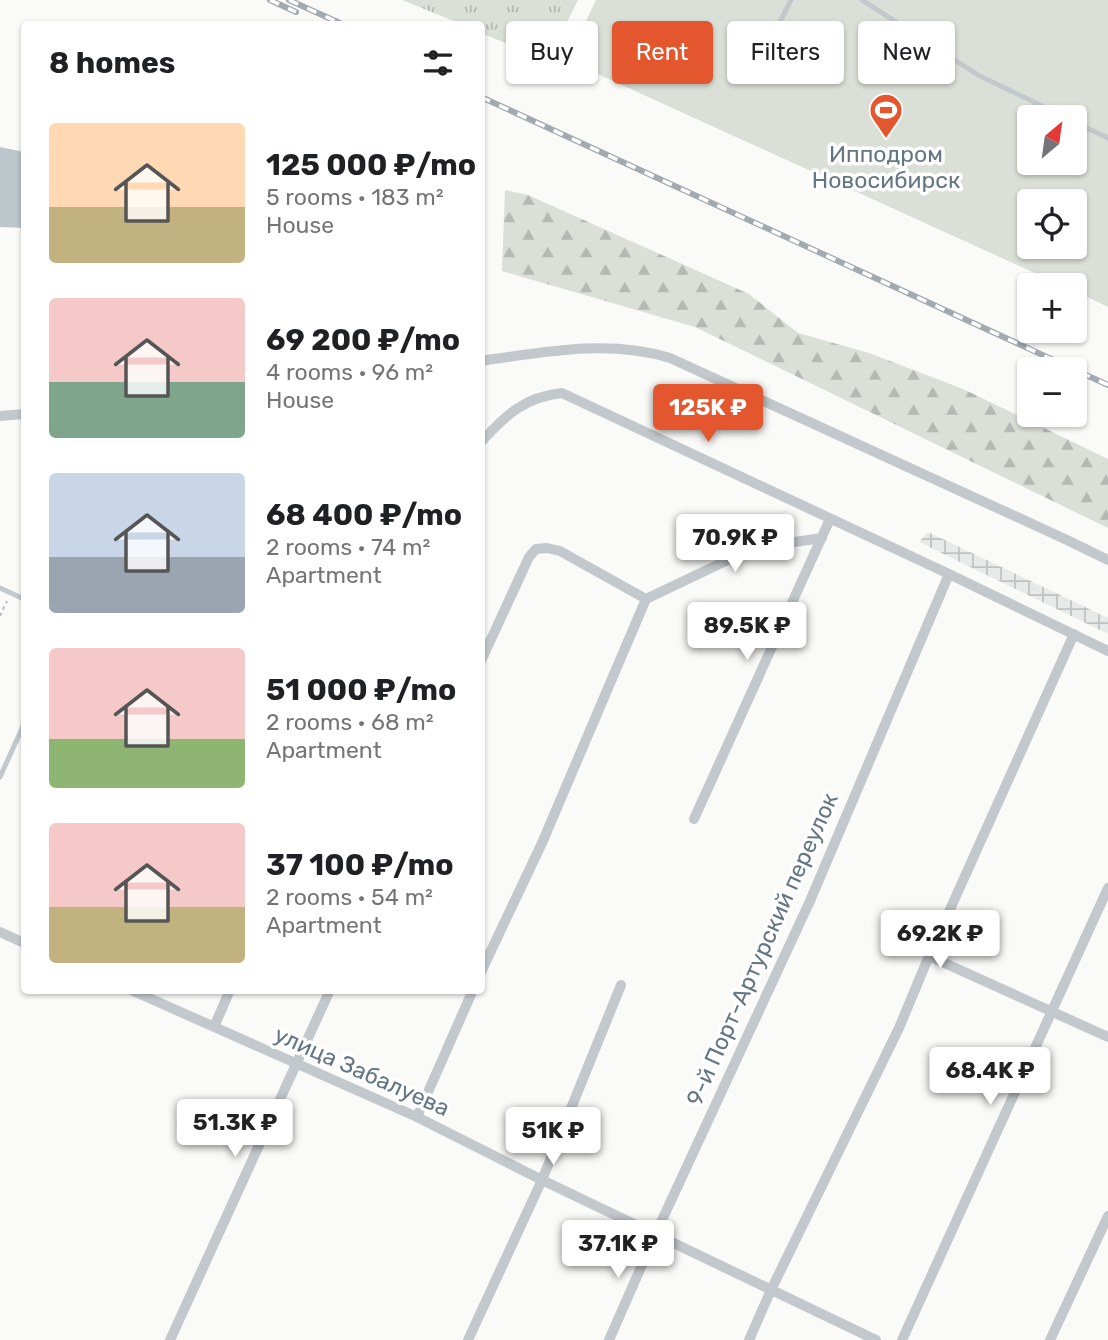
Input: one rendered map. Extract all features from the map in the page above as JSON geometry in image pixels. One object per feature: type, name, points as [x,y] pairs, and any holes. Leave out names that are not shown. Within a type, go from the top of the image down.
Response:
[{"type":"street","points":[[485,360],[589,349],[616,348],[652,352],[1108,560]]},
{"type":"street","points":[[485,438],[501,420],[524,404],[543,395],[562,393],[1108,651]]},
{"type":"street","points":[[0,416],[21,414]]},
{"type":"street","points":[[694,819],[830,519]]},
{"type":"street","points":[[485,964],[542,843],[646,599],[732,558],[781,544],[822,538]]},
{"type":"street","points":[[485,652],[529,557],[536,549],[561,551],[646,599]]},
{"type":"street","name":"9-й Порт-Артурский переулок","points":[[609,1340],[810,901],[949,574]]},
{"type":"street","points":[[749,1340],[899,1028],[1073,634]]},
{"type":"street","points":[[902,1340],[1108,888]]},
{"type":"street","points":[[0,932],[21,942]]},
{"type":"street","points":[[929,956],[1108,1037]]},
{"type":"street","points":[[468,1340],[542,1180],[621,985]]},
{"type":"street","name":"улица Забалуева","points":[[140,994],[417,1117],[876,1340]]},
{"type":"street","points":[[214,1027],[228,994]]},
{"type":"street","points":[[170,1340],[328,994]]},
{"type":"street","points":[[417,1117],[470,994]]},
{"type":"street","points":[[1050,1340],[1108,1216]]},
{"type":"lane","points":[[781,21],[792,0]]},
{"type":"lane","points":[[862,0],[978,75],[1040,105]]},
{"type":"lane","points":[[1087,128],[1108,138]]},
{"type":"lane","points":[[0,588],[21,598]]},
{"type":"lane","points":[[0,777],[21,731]]},
{"type":"path","points":[[0,616],[11,593]]},
{"type":"shaded area","points":[[0,147],[21,151],[21,228],[0,227]]},
{"type":"shaded area","points":[[928,532],[1108,618],[1108,634],[919,542]]},
{"type":"green space","points":[[402,0],[578,0],[568,21],[506,21],[506,43],[485,35],[485,21],[454,21]]},
{"type":"green space","name":"Ипподром Новосибирск","points":[[596,0],[1108,0],[1108,307],[1087,297],[1087,273],[1035,273],[620,84],[713,84],[713,21],[612,21],[612,80],[598,74],[598,21],[586,21]]},
{"type":"green space","points":[[505,190],[528,195],[749,294],[798,333],[869,353],[963,389],[1017,415],[1017,427],[1042,427],[1108,459],[1108,528],[695,327],[502,271]]},
{"type":"railway","points":[[270,0],[296,12]]},
{"type":"railway","points":[[289,0],[335,21]]},
{"type":"railway","points":[[485,99],[1108,385]]},
{"type":"place","name":"Ипподром Новосибирск","points":[[886,140]]}]
